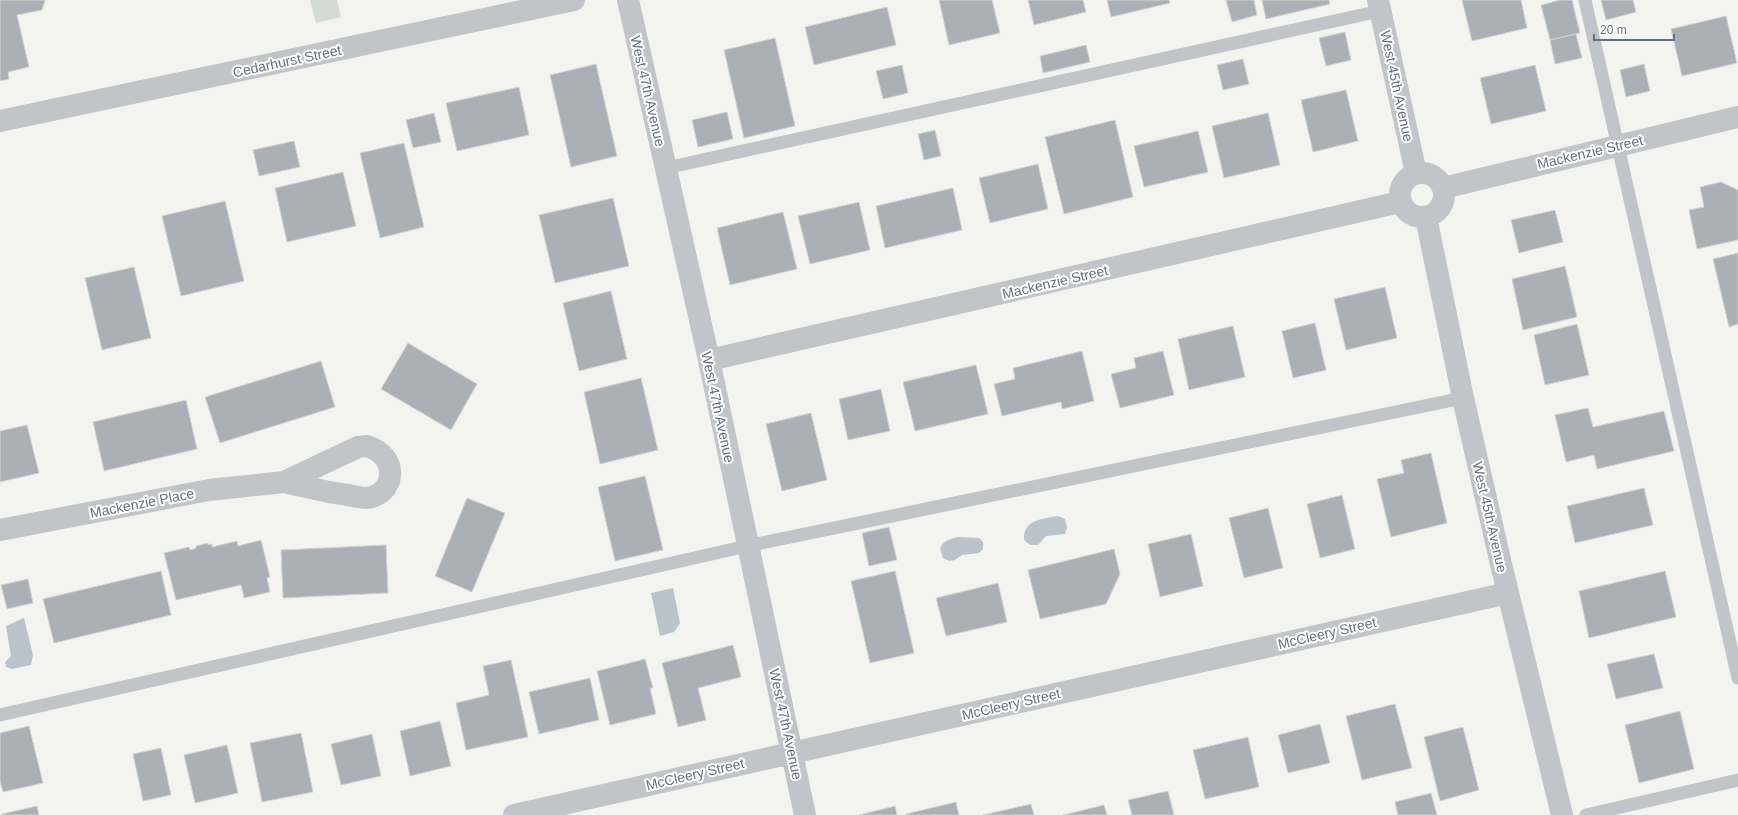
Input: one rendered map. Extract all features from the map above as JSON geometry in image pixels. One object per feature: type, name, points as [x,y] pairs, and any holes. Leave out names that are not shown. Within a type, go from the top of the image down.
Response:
[{"type":"street","name":"Cedarhurst Street","points":[[0,121],[574,0]]},
{"type":"street","name":"West 47th Avenue","points":[[628,0],[708,360],[805,815]]},
{"type":"street","name":"West 45th Avenue","points":[[1379,6],[1416,173]]},
{"type":"street","name":"Mackenzie Street","points":[[1443,188],[1738,117]]},
{"type":"street","points":[[1424,172],[1433,175],[1443,188],[1444,198],[1441,207],[1434,214],[1426,217],[1410,214],[1400,202],[1399,193],[1402,184],[1408,177],[1416,173],[1424,172]]},
{"type":"street","name":"Mackenzie Street","points":[[708,360],[1400,202]]},
{"type":"street","name":"West 45th Avenue","points":[[1426,217],[1462,398],[1562,815]]},
{"type":"street","name":"Mackenzie Place","points":[[0,530],[209,490],[284,482]]},
{"type":"street","name":"McCleery Street","points":[[514,815],[1508,593]]},
{"type":"lane","points":[[1585,0],[1738,678]]},
{"type":"lane","points":[[666,168],[1379,6]]},
{"type":"lane","points":[[0,715],[747,546],[1462,398]]},
{"type":"lane","points":[[1586,815],[1738,780]]},
{"type":"shaded area","points":[[310,0],[337,0],[341,17],[316,23]]},
{"type":"shaded area","points":[[1058,516],[1065,519],[1067,528],[1065,534],[1046,536],[1038,545],[1030,545],[1024,540],[1024,533],[1030,524]]},
{"type":"shaded area","points":[[958,537],[979,538],[983,542],[983,549],[979,553],[962,555],[955,560],[949,561],[943,558],[940,548],[943,543]]},
{"type":"shaded area","points":[[673,588],[680,623],[674,632],[660,636],[651,593]]},
{"type":"shaded area","points":[[24,618],[33,655],[31,665],[12,669],[6,667],[5,662],[11,656],[6,626]]},
{"type":"building","points":[[0,0],[45,0],[42,10],[17,15],[29,67],[8,72],[9,79],[0,81]]},
{"type":"building","points":[[939,0],[992,0],[1000,33],[949,45]]},
{"type":"building","points":[[1028,0],[1083,0],[1086,12],[1034,25]]},
{"type":"building","points":[[1107,0],[1169,0],[1170,3],[1111,17]]},
{"type":"building","points":[[1226,0],[1254,0],[1257,15],[1232,22]]},
{"type":"building","points":[[1262,0],[1329,0],[1330,4],[1266,19]]},
{"type":"building","points":[[1462,0],[1521,0],[1527,28],[1472,41]]},
{"type":"building","points":[[1560,0],[1572,0],[1580,33],[1550,40],[1541,5]]},
{"type":"building","points":[[1601,0],[1633,0],[1636,12],[1606,20]]},
{"type":"building","points":[[887,7],[896,45],[814,65],[805,27]]},
{"type":"building","points":[[1726,16],[1737,63],[1682,76],[1671,29]]},
{"type":"building","points":[[1345,32],[1351,60],[1326,66],[1319,38]]},
{"type":"building","points":[[1576,34],[1582,58],[1555,64],[1550,40]]},
{"type":"building","points":[[775,38],[795,126],[744,138],[724,50]]},
{"type":"building","points":[[1086,45],[1090,62],[1043,73],[1040,56]]},
{"type":"building","points":[[1243,59],[1249,84],[1223,90],[1217,65]]},
{"type":"building","points":[[596,64],[617,156],[571,167],[550,75]]},
{"type":"building","points":[[1644,64],[1650,91],[1626,97],[1620,70]]},
{"type":"building","points":[[902,65],[908,93],[883,99],[876,71]]},
{"type":"building","points":[[1535,65],[1546,111],[1491,124],[1480,78]]},
{"type":"building","points":[[519,87],[529,135],[457,151],[446,103]]},
{"type":"building","points":[[1346,90],[1358,141],[1313,152],[1301,100]]},
{"type":"building","points":[[727,112],[733,139],[698,147],[692,120]]},
{"type":"building","points":[[434,113],[441,142],[413,148],[406,120]]},
{"type":"building","points":[[1268,113],[1280,165],[1224,178],[1212,126]]},
{"type":"building","points":[[1115,120],[1133,197],[1064,214],[1045,137]]},
{"type":"building","points":[[935,130],[941,156],[924,160],[918,134]]},
{"type":"building","points":[[1198,131],[1208,172],[1144,187],[1134,146]]},
{"type":"building","points":[[294,141],[300,167],[259,176],[253,150]]},
{"type":"building","points":[[404,143],[424,227],[380,238],[360,153]]},
{"type":"building","points":[[1038,164],[1048,209],[990,223],[979,178]]},
{"type":"building","points":[[343,172],[356,226],[287,242],[275,188]]},
{"type":"building","points":[[1721,182],[1738,190],[1738,240],[1697,249],[1689,210],[1704,207],[1700,187]]},
{"type":"building","points":[[953,188],[962,230],[885,248],[876,206]]},
{"type":"building","points":[[613,198],[629,266],[555,283],[539,215]]},
{"type":"building","points":[[225,201],[244,281],[181,296],[162,216]]},
{"type":"building","points":[[859,202],[870,250],[810,264],[798,216]]},
{"type":"building","points":[[1555,210],[1563,242],[1519,253],[1511,220]]},
{"type":"building","points":[[783,212],[797,269],[730,285],[717,228]]},
{"type":"building","points":[[1738,253],[1738,324],[1729,327],[1713,259]]},
{"type":"building","points":[[1565,266],[1577,317],[1523,330],[1512,279]]},
{"type":"building","points":[[134,267],[151,338],[102,350],[85,278]]},
{"type":"building","points":[[1385,287],[1397,338],[1346,350],[1334,299]]},
{"type":"building","points":[[611,291],[627,359],[579,371],[563,303]]},
{"type":"building","points":[[1315,323],[1326,370],[1293,378],[1282,331]]},
{"type":"building","points":[[1577,324],[1589,375],[1545,385],[1534,335]]},
{"type":"building","points":[[1233,326],[1245,377],[1189,390],[1178,339]]},
{"type":"building","points":[[408,343],[477,384],[451,430],[381,389]]},
{"type":"building","points":[[1082,351],[1094,401],[1062,409],[1061,402],[1002,416],[994,384],[1015,379],[1013,368]]},
{"type":"building","points":[[1163,351],[1174,395],[1120,408],[1111,374],[1136,368],[1134,358]]},
{"type":"building","points":[[321,361],[335,407],[220,443],[205,397]]},
{"type":"building","points":[[976,365],[988,414],[915,431],[903,382]]},
{"type":"building","points":[[641,378],[658,450],[600,464],[584,392]]},
{"type":"building","points":[[881,389],[890,431],[848,440],[839,399]]},
{"type":"building","points":[[186,400],[197,449],[104,471],[93,422]]},
{"type":"building","points":[[1588,408],[1593,427],[1664,411],[1674,451],[1597,469],[1594,455],[1566,462],[1555,415]]},
{"type":"building","points":[[811,413],[827,480],[782,491],[766,424]]},
{"type":"building","points":[[27,425],[39,473],[0,482],[0,431]]},
{"type":"building","points":[[1431,453],[1447,523],[1391,537],[1377,479],[1404,473],[1401,460]]},
{"type":"building","points":[[645,476],[663,550],[615,561],[598,487]]},
{"type":"building","points":[[1644,488],[1653,525],[1575,543],[1567,506]]},
{"type":"building","points":[[1342,495],[1355,549],[1320,558],[1307,504]]},
{"type":"building","points":[[467,498],[505,513],[472,592],[435,576]]},
{"type":"building","points":[[1268,508],[1283,568],[1244,578],[1229,518]]},
{"type":"building","points":[[889,527],[897,560],[869,566],[862,533]]},
{"type":"building","points":[[1191,534],[1203,586],[1160,597],[1148,544]]},
{"type":"building","points":[[261,540],[270,577],[267,578],[270,592],[244,598],[241,585],[176,600],[164,553],[189,547],[190,550],[196,548],[196,546],[208,543],[208,545],[212,544],[212,547],[237,541],[238,546]]},
{"type":"building","points":[[386,545],[388,593],[283,598],[281,550]]},
{"type":"building","points":[[1114,549],[1120,574],[1106,604],[1040,619],[1028,570]]},
{"type":"building","points":[[161,571],[171,615],[54,643],[43,599]]},
{"type":"building","points":[[895,571],[914,653],[870,663],[851,581]]},
{"type":"building","points":[[1665,571],[1676,617],[1589,638],[1579,591]]},
{"type":"building","points":[[28,579],[33,603],[7,609],[1,585]]},
{"type":"building","points":[[998,583],[1007,622],[946,636],[936,598]]},
{"type":"building","points":[[733,645],[741,677],[698,688],[706,720],[678,727],[662,663]]},
{"type":"building","points":[[1654,654],[1663,688],[1616,699],[1607,664]]},
{"type":"building","points":[[645,659],[653,688],[650,688],[656,714],[610,725],[597,671]]},
{"type":"building","points":[[511,660],[528,737],[466,750],[456,703],[489,695],[483,666]]},
{"type":"building","points":[[590,678],[599,720],[539,734],[529,692]]},
{"type":"building","points":[[1395,704],[1412,768],[1362,780],[1346,716]]},
{"type":"building","points":[[1680,711],[1694,769],[1639,783],[1625,725]]},
{"type":"building","points":[[440,721],[451,766],[410,776],[400,731]]},
{"type":"building","points":[[1320,724],[1330,763],[1288,773],[1278,735]]},
{"type":"building","points":[[29,726],[43,783],[3,792],[0,781],[0,733]]},
{"type":"building","points":[[1463,727],[1479,790],[1440,801],[1424,737]]},
{"type":"building","points":[[301,733],[313,792],[262,802],[250,743]]},
{"type":"building","points":[[372,734],[381,776],[341,785],[331,744]]},
{"type":"building","points":[[1248,737],[1259,787],[1205,799],[1193,750]]},
{"type":"building","points":[[227,745],[238,793],[195,803],[184,755]]},
{"type":"building","points":[[161,748],[171,795],[143,801],[133,754]]},
{"type":"building","points":[[1168,791],[1174,815],[1132,815],[1128,800]]},
{"type":"building","points":[[1431,793],[1437,815],[1398,815],[1395,802]]},
{"type":"building","points":[[956,802],[959,815],[906,815],[906,814]]},
{"type":"building","points":[[1031,804],[1034,815],[983,815]]},
{"type":"building","points":[[1104,805],[1107,815],[1063,815]]},
{"type":"building","points":[[37,806],[39,815],[2,815],[2,814]]},
{"type":"building","points":[[895,806],[897,815],[859,815]]}]
